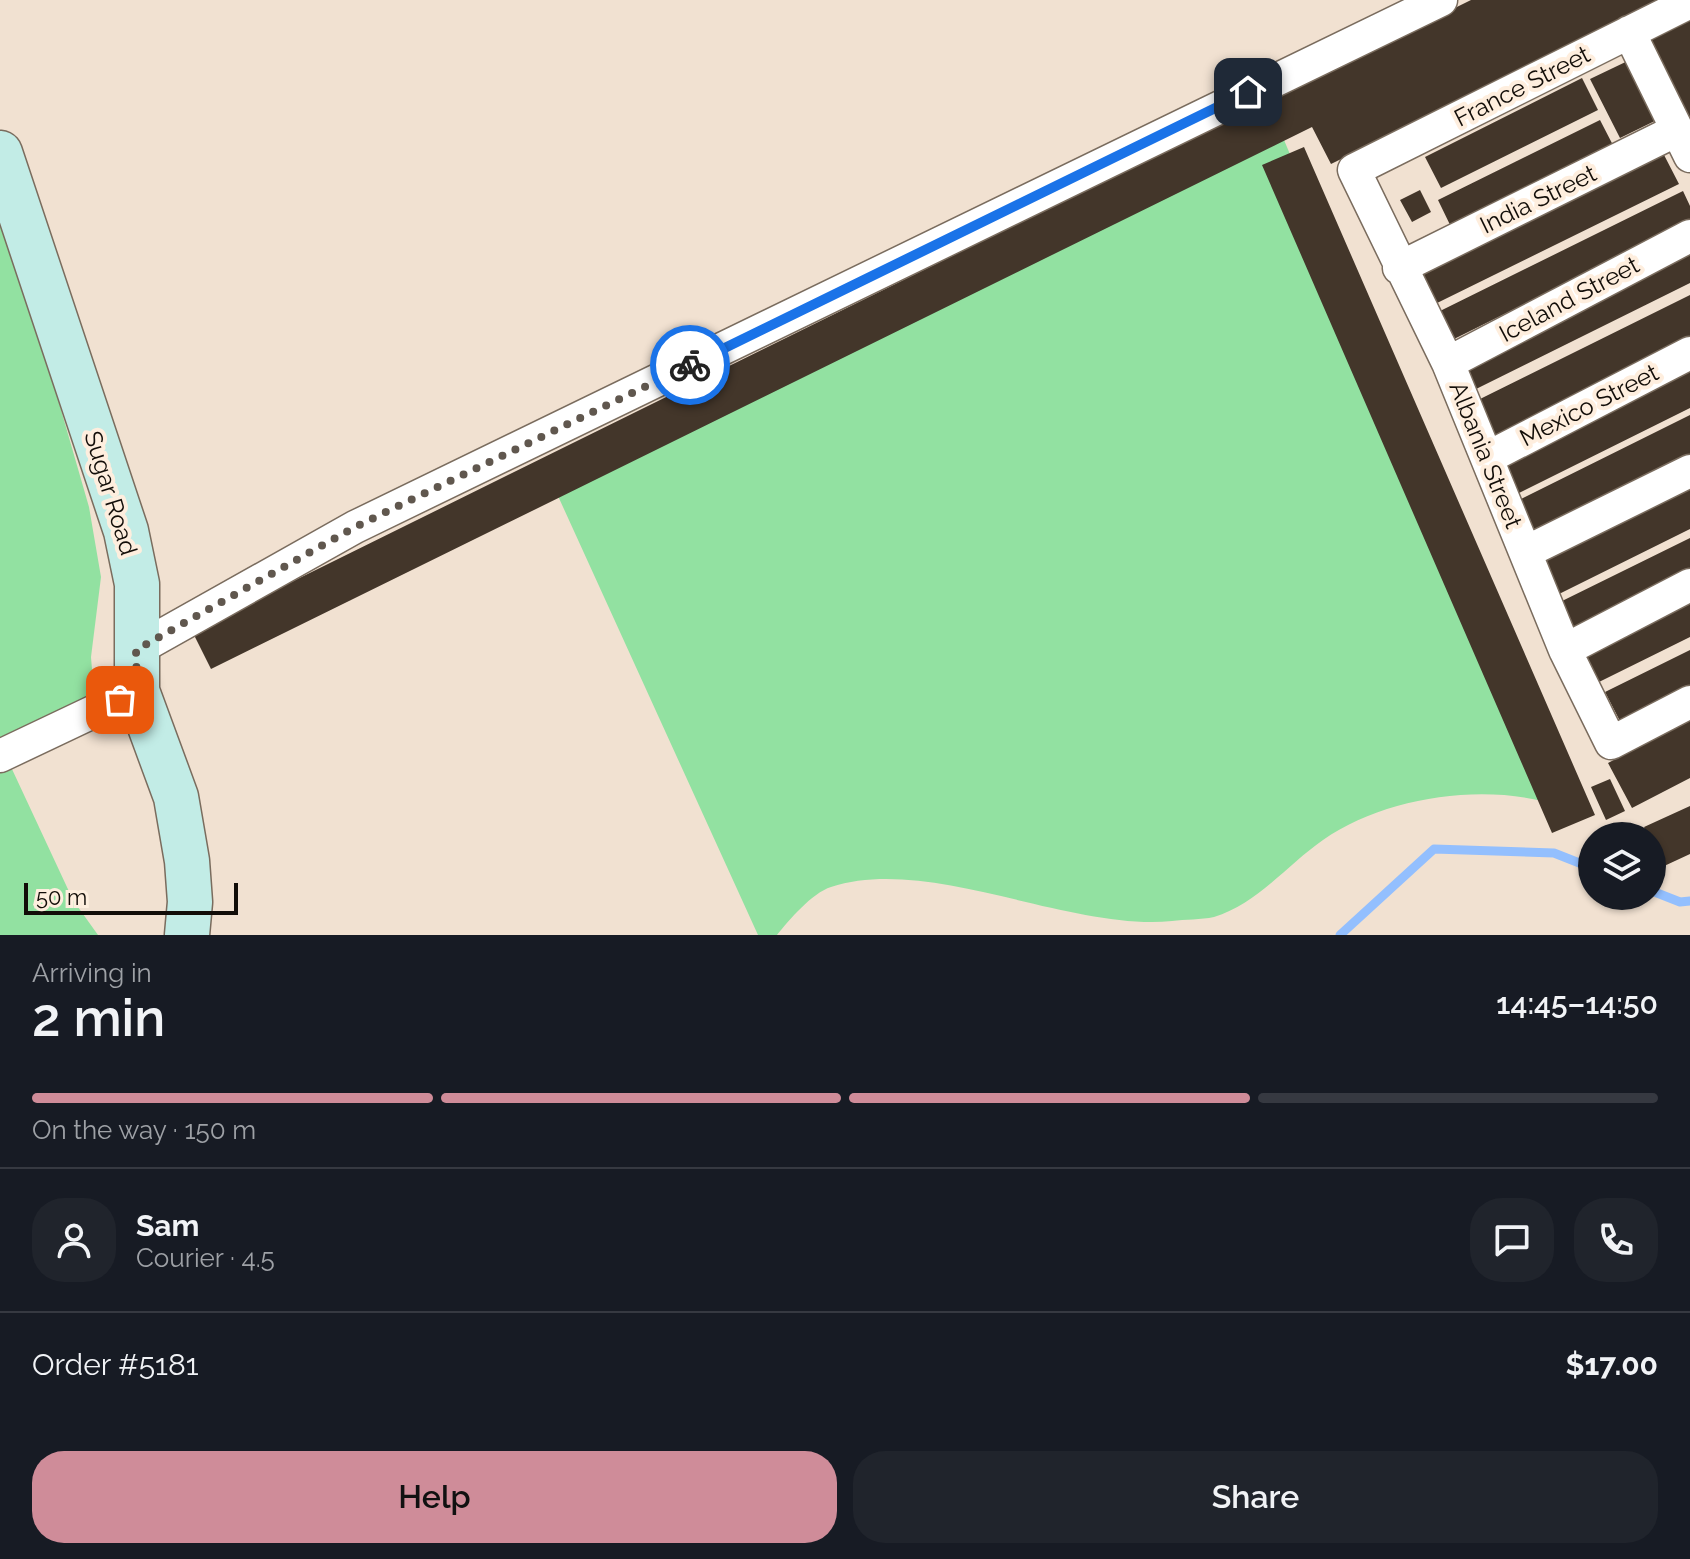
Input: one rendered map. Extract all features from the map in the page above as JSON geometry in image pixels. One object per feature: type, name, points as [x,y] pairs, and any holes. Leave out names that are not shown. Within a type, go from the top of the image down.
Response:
[{"type":"main road","name":"Sugar Road","points":[[0,153],[126,531],[137,584],[136,671],[176,797],[187,861],[190,902],[187,935]]},
{"type":"street","points":[[0,756],[355,527],[1441,0]]},
{"type":"street","name":"France Street","points":[[1354,170],[1690,2]]},
{"type":"street","points":[[1629,32],[1684,143]]},
{"type":"street","name":"India Street","points":[[1399,268],[1684,143]]},
{"type":"street","name":"Albania Street","points":[[1354,170],[1399,268],[1448,363],[1565,650],[1611,743],[1690,702]]},
{"type":"street","name":"Iceland Street","points":[[1448,363],[1690,236]]},
{"type":"street","name":"Mexico Street","points":[[1487,458],[1690,353]]},
{"type":"street","points":[[1526,552],[1690,471]]},
{"type":"street","points":[[1565,650],[1690,585]]},
{"type":"green space","points":[[1284,140],[1566,808],[1506,795],[1474,794],[1409,803],[1378,812],[1323,840],[1244,903],[1209,918],[1131,921],[1088,915],[955,886],[911,880],[870,880],[824,890],[801,908],[777,935],[758,935],[553,485]]},
{"type":"green space","points":[[0,198],[89,507],[101,577],[91,657],[94,695],[0,738]]},
{"type":"green space","points":[[11,767],[73,900],[98,935],[0,935],[0,772]]},
{"type":"building","points":[[1471,0],[1663,0],[1331,164],[1312,127],[211,669],[192,631]]},
{"type":"building","points":[[1690,17],[1690,141],[1640,43]]},
{"type":"building","points":[[1636,57],[1665,116],[1620,138],[1590,79]]},
{"type":"building","points":[[1582,78],[1598,110],[1441,188],[1425,157]]},
{"type":"building","points":[[1600,120],[1616,151],[1453,231],[1438,200]]},
{"type":"building","points":[[1304,147],[1595,815],[1552,833],[1262,165]]},
{"type":"building","points":[[1663,153],[1679,184],[1433,305],[1418,274]]},
{"type":"building","points":[[1420,190],[1431,212],[1412,222],[1400,200]]},
{"type":"building","points":[[1683,191],[1690,206],[1690,222],[1450,341],[1436,313]]},
{"type":"building","points":[[1690,247],[1690,283],[1468,393],[1454,364]]},
{"type":"building","points":[[1690,295],[1690,344],[1495,440],[1476,401]]},
{"type":"building","points":[[1690,371],[1690,408],[1511,497],[1496,467]]},
{"type":"building","points":[[1690,415],[1690,463],[1530,542],[1511,504]]},
{"type":"building","points":[[1690,481],[1690,529],[1555,596],[1536,557]]},
{"type":"building","points":[[1690,538],[1690,576],[1573,634],[1558,603]]},
{"type":"building","points":[[1690,598],[1690,637],[1599,682],[1583,651]]},
{"type":"building","points":[[1690,650],[1690,692],[1622,725],[1605,692]]},
{"type":"building","points":[[1690,720],[1690,778],[1632,808],[1608,763]]},
{"type":"building","points":[[1610,779],[1625,811],[1606,820],[1591,787]]},
{"type":"building","points":[[1690,806],[1690,854],[1666,865],[1666,822],[1655,822]]},
{"type":"waterway","points":[[1340,935],[1434,849],[1554,853],[1578,862]]},
{"type":"waterway","points":[[1666,896],[1680,902],[1690,901]]},
{"type":"way so far","points":[[120,700],[137,691],[136,650],[355,527],[690,365]]},
{"type":"route","points":[[690,365],[1121,157],[1248,92]]}]
